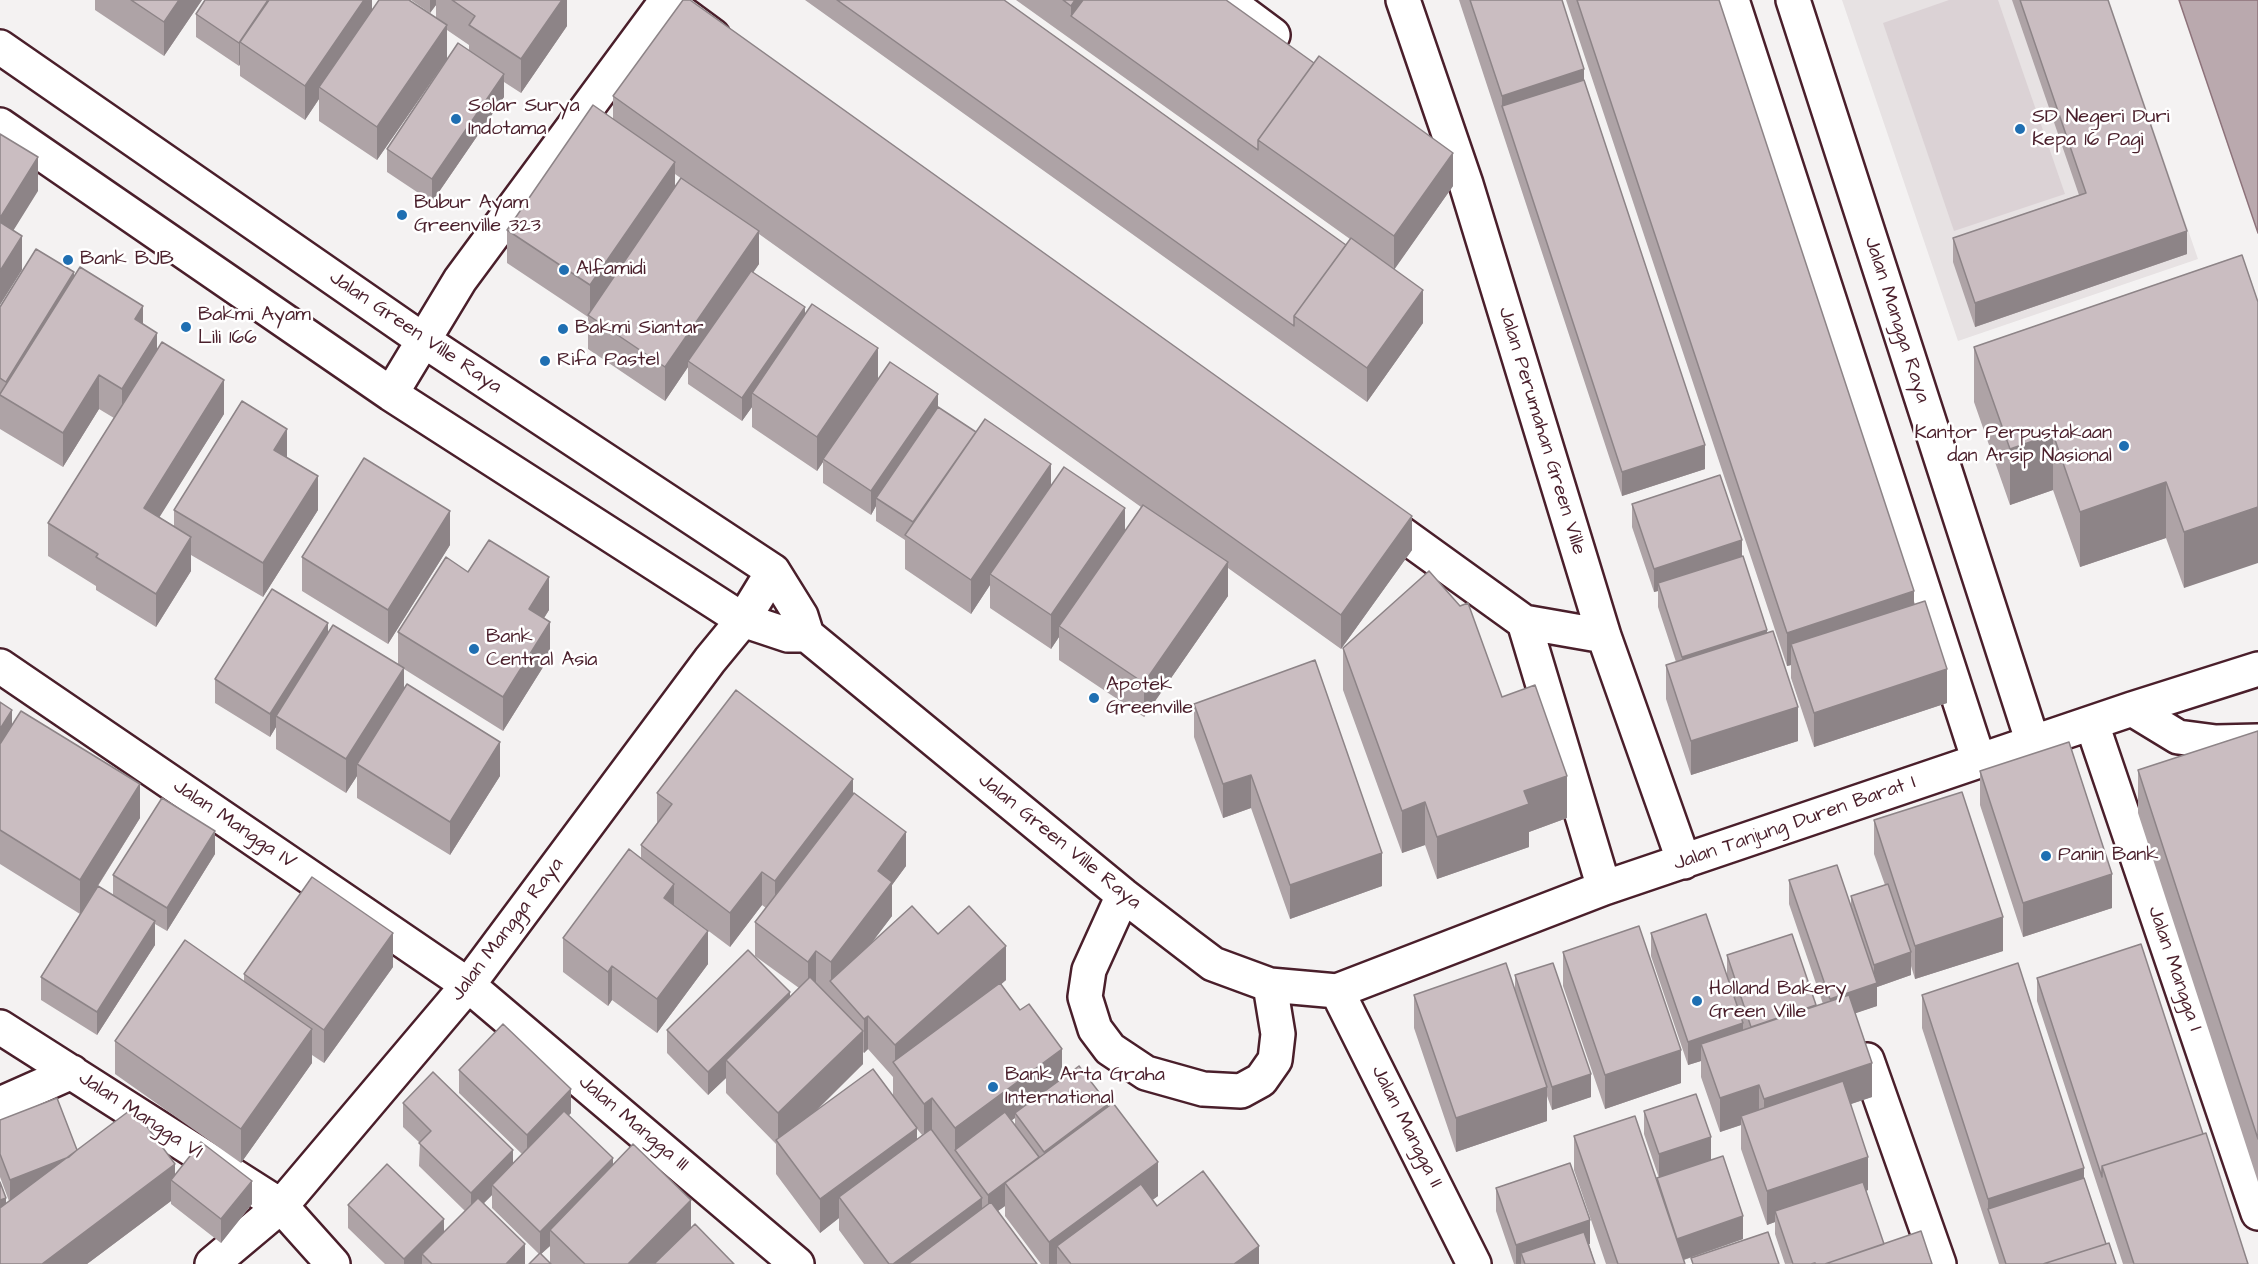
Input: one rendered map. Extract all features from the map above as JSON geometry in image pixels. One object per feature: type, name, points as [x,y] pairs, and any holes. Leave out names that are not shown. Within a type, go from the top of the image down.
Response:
[{"type":"street","points":[[1226,0],[1300,57]]},
{"type":"street","name":"Jalan Perumahan Green Ville","points":[[1403,0],[1466,184],[1604,636],[1684,862]]},
{"type":"street","points":[[1732,0],[1979,761]]},
{"type":"street","name":"Jalan Mangga Raya","points":[[1793,0],[2033,743]]},
{"type":"street","points":[[391,394],[460,280],[666,1],[734,50]]},
{"type":"street","name":"Jalan Green Ville Raya","points":[[0,47],[423,340],[773,571],[801,616],[807,635],[1123,895],[1213,964],[1270,985],[1337,991]]},
{"type":"street","points":[[0,125],[391,394],[743,620],[788,635],[807,635]]},
{"type":"street","points":[[1420,148],[1466,184]]},
{"type":"street","points":[[1351,497],[1524,622],[1604,636]]},
{"type":"street","name":"Jalan Mangga Raya","points":[[212,1264],[281,1206],[468,985],[710,660],[743,620],[773,571]]},
{"type":"street","points":[[1524,622],[1605,888]]},
{"type":"street","name":"Jalan Mangga IV","points":[[0,666],[468,985]]},
{"type":"street","name":"Jalan Tanjung Duren Barat I","points":[[1337,991],[1605,888],[2132,709],[2258,669]]},
{"type":"street","points":[[2132,709],[2178,737],[2216,742],[2258,741]]},
{"type":"street","name":"Jalan Mangga I","points":[[2092,724],[2258,1213]]},
{"type":"street","points":[[1123,895],[1089,970],[1085,997],[1095,1029],[1110,1049],[1146,1073],[1203,1089],[1241,1091],[1261,1080],[1275,1060],[1278,1034],[1270,985]]},
{"type":"street","name":"Jalan Mangga III","points":[[468,985],[797,1264]]},
{"type":"street","name":"Jalan Mangga II","points":[[1337,991],[1474,1264]]},
{"type":"street","name":"Jalan Mangga VI","points":[[0,1027],[281,1206],[333,1264]]},
{"type":"street","points":[[1867,1060],[1939,1264]]},
{"type":"street","points":[[0,1104],[72,1072]]},
{"type":"shaded area","name":"SD Negeri Duri Kepa 16 Pagi","points":[[1842,0],[2109,0],[2198,259],[1958,341]]},
{"type":"shaded area","points":[[1949,0],[1998,0],[2065,194],[1954,231],[1883,23]]},
{"type":"shaded area","points":[[2179,0],[2258,0],[2258,233]]},
{"type":"building","points":[[131,0],[179,0],[164,22]]},
{"type":"building","points":[[205,0],[268,0],[239,43],[196,14]]},
{"type":"building","points":[[269,0],[364,0],[305,86],[240,42]]},
{"type":"building","points":[[379,0],[409,0],[447,25],[377,127],[319,87]]},
{"type":"building","points":[[452,0],[562,0],[521,59],[469,25],[475,16]]},
{"type":"building","points":[[683,0],[690,0],[1412,516],[1341,615],[613,96]]},
{"type":"building","points":[[837,0],[1004,0],[1346,245],[1294,316],[1294,326]]},
{"type":"building","points":[[1063,0],[1075,0],[1071,6]]},
{"type":"building","points":[[1083,0],[1226,0],[1314,63],[1258,140],[1258,150],[1071,16]]},
{"type":"building","points":[[1470,0],[1562,0],[1584,69],[1502,96]]},
{"type":"building","points":[[1577,0],[1719,0],[1914,591],[1787,633]]},
{"type":"building","points":[[2020,0],[2108,0],[2187,231],[1975,303],[1953,238],[2086,193]]},
{"type":"building","name":"Solar Surya Indotama","points":[[458,43],[504,74],[432,179],[387,149]]},
{"type":"building","points":[[1319,56],[1453,153],[1394,236],[1258,140]]},
{"type":"building","points":[[1584,80],[1705,445],[1622,472],[1502,106]]},
{"type":"building","points":[[593,105],[675,162],[590,285],[507,230]]},
{"type":"building","points":[[0,134],[38,157],[0,218]]},
{"type":"building","points":[[681,178],[759,231],[665,367],[588,315]]},
{"type":"building","points":[[0,222],[22,236],[0,271]]},
{"type":"building","points":[[1351,238],[1423,290],[1367,368],[1294,316]]},
{"type":"building","points":[[36,249],[74,272],[6,382],[0,378],[0,307]]},
{"type":"building","name":"Kantor Perpustakaan dan Arsip Nasional","points":[[2242,255],[2258,302],[2258,507],[2184,532],[2166,482],[2080,512],[2053,434],[2010,449],[1974,347]]},
{"type":"building","points":[[80,267],[143,306],[135,319],[157,333],[122,389],[99,375],[63,433],[0,394]]},
{"type":"building","points":[[751,271],[805,307],[742,398],[688,361]]},
{"type":"building","points":[[812,304],[878,348],[817,437],[752,393]]},
{"type":"building","points":[[162,342],[224,380],[144,508],[191,537],[156,594],[96,557],[98,554],[48,523]]},
{"type":"building","points":[[890,362],[938,394],[871,491],[823,459]]},
{"type":"building","points":[[242,401],[287,429],[274,450],[318,476],[263,563],[174,510]]},
{"type":"building","points":[[938,407],[976,432],[913,522],[876,498]]},
{"type":"building","points":[[985,419],[1051,464],[971,580],[905,535]]},
{"type":"building","points":[[364,458],[450,511],[388,610],[302,557]]},
{"type":"building","points":[[1064,467],[1125,508],[1051,615],[990,574]]},
{"type":"building","points":[[1720,475],[1742,540],[1654,569],[1632,504]]},
{"type":"building","points":[[1143,505],[1228,562],[1144,683],[1059,626]]},
{"type":"building","name":"Bank Central Asia","points":[[489,540],[549,577],[529,609],[550,622],[503,697],[398,632],[446,557],[468,572]]},
{"type":"building","points":[[1743,556],[1767,630],[1682,657],[1658,583]]},
{"type":"building","points":[[1429,571],[1460,606],[1468,603],[1502,697],[1535,685],[1567,776],[1524,791],[1529,804],[1437,837],[1425,802],[1402,811],[1343,648]]},
{"type":"building","points":[[272,589],[328,623],[270,714],[215,679]]},
{"type":"building","points":[[1925,601],[1947,669],[1814,713],[1791,644]]},
{"type":"building","points":[[333,625],[404,668],[346,759],[276,716]]},
{"type":"building","points":[[1773,631],[1798,707],[1691,741],[1666,665]]},
{"type":"building","points":[[1315,660],[1382,853],[1290,885],[1251,775],[1223,784],[1194,704]]},
{"type":"building","points":[[407,684],[500,742],[450,822],[357,764]]},
{"type":"building","points":[[736,690],[853,779],[775,881],[762,872],[730,913],[641,845],[672,804],[657,793]]},
{"type":"building","points":[[0,702],[12,710],[0,729]]},
{"type":"building","points":[[21,711],[140,784],[80,880],[0,830],[0,744]]},
{"type":"building","points":[[2258,731],[2258,1139],[2138,770]]},
{"type":"building","name":"Panin Bank","points":[[2069,742],[2112,874],[2023,903],[1980,771]]},
{"type":"building","points":[[1962,792],[2003,917],[1915,946],[1874,820]]},
{"type":"building","points":[[854,793],[906,832],[878,871],[892,882],[831,962],[816,951],[808,962],[755,922]]},
{"type":"building","points":[[162,798],[215,831],[167,908],[113,875]]},
{"type":"building","points":[[629,849],[674,884],[664,898],[708,931],[657,999],[612,966],[608,972],[563,938]]},
{"type":"building","points":[[1837,865],[1877,983],[1830,999],[1789,880]]},
{"type":"building","points":[[312,877],[393,933],[324,1030],[244,974]]},
{"type":"building","points":[[1888,884],[1911,952],[1874,965],[1851,896]]},
{"type":"building","points":[[98,886],[155,921],[97,1012],[41,977]]},
{"type":"building","points":[[912,906],[938,934],[969,906],[1006,946],[895,1045],[868,1016],[864,1019],[830,981]]},
{"type":"building","name":"Holland Bakery Green Ville","points":[[1706,914],[1743,1023],[1688,1042],[1651,933]]},
{"type":"building","points":[[1639,926],[1681,1050],[1605,1075],[1563,952]]},
{"type":"building","points":[[1792,934],[1816,1005],[1751,1027],[1727,955]]},
{"type":"building","points":[[185,940],[312,1029],[241,1129],[115,1041]]},
{"type":"building","points":[[2141,944],[2203,1134],[2102,1166],[2102,1177],[2037,978]]},
{"type":"building","points":[[748,950],[790,992],[708,1072],[667,1030]]},
{"type":"building","points":[[1506,963],[1547,1087],[1456,1118],[1414,995]]},
{"type":"building","points":[[1553,963],[1591,1074],[1552,1087],[1515,975]]},
{"type":"building","points":[[2018,963],[2084,1168],[1988,1199],[1922,995]]},
{"type":"building","points":[[810,977],[863,1031],[778,1113],[726,1060]]},
{"type":"building","points":[[1000,983],[1020,1010],[1029,1004],[1062,1049],[955,1128],[932,1098],[924,1104],[893,1062]]},
{"type":"building","points":[[1849,995],[1872,1063],[1764,1099],[1759,1085],[1720,1098],[1701,1044]]},
{"type":"building","points":[[503,1024],[571,1089],[527,1135],[459,1070]]},
{"type":"building","points":[[1079,1066],[1108,1104],[1044,1152],[1015,1113]]},
{"type":"building","points":[[873,1069],[917,1128],[820,1199],[776,1140]]},
{"type":"building","points":[[433,1072],[513,1150],[471,1193],[419,1143],[431,1131],[403,1103]]},
{"type":"building","points":[[1843,1081],[1868,1157],[1767,1191],[1741,1116]]},
{"type":"building","points":[[1696,1094],[1711,1137],[1659,1154],[1644,1111]]},
{"type":"building","points":[[57,1098],[77,1150],[69,1157],[10,1180],[0,1154],[0,1120]]},
{"type":"building","points":[[1113,1103],[1158,1162],[1049,1242],[1005,1183]]},
{"type":"building","points":[[133,1108],[175,1164],[42,1264],[0,1264],[0,1208]]},
{"type":"building","points":[[564,1111],[613,1158],[540,1232],[492,1185]]},
{"type":"building","points":[[1005,1112],[1039,1157],[988,1195],[955,1150]]},
{"type":"building","points":[[1635,1116],[1685,1264],[1618,1264],[1574,1136]]},
{"type":"building","points":[[931,1129],[982,1198],[893,1264],[889,1264],[839,1197]]},
{"type":"building","points":[[2206,1133],[2248,1264],[2134,1264],[2102,1166]]},
{"type":"building","points":[[201,1142],[252,1181],[221,1219],[171,1180]]},
{"type":"building","points":[[633,1144],[691,1200],[628,1264],[585,1264],[550,1230]]},
{"type":"building","points":[[1723,1156],[1743,1216],[1677,1239],[1657,1178]]},
{"type":"building","points":[[1570,1163],[1590,1220],[1516,1245],[1496,1188]]},
{"type":"building","points":[[387,1164],[444,1219],[404,1259],[348,1205]]},
{"type":"building","points":[[1203,1171],[1259,1246],[1234,1264],[1071,1264],[1057,1246],[1141,1184],[1157,1206]]},
{"type":"building","points":[[2084,1178],[2106,1244],[2043,1264],[2006,1264],[1988,1209]]},
{"type":"building","points":[[0,1182],[6,1198],[0,1200]]},
{"type":"building","points":[[1863,1182],[1884,1244],[1825,1264],[1793,1264],[1775,1211]]},
{"type":"building","points":[[478,1198],[525,1244],[506,1264],[432,1264],[422,1254]]},
{"type":"building","points":[[991,1202],[1037,1264],[908,1264]]},
{"type":"building","points":[[695,1224],[734,1264],[654,1264]]},
{"type":"building","points":[[1921,1231],[1932,1264],[1825,1264]]},
{"type":"building","points":[[1584,1232],[1595,1264],[1525,1264],[1521,1253]]},
{"type":"building","points":[[1768,1232],[1779,1264],[1693,1264],[1691,1258]]},
{"type":"building","points":[[2109,1243],[2116,1264],[2043,1264]]},
{"type":"building","points":[[540,1253],[551,1264],[529,1264]]},
{"type":"place","name":"Solar Surya Indotama","points":[[456,119]]},
{"type":"place","name":"SD Negeri Duri Kepa 16 Pagi","points":[[2020,129]]},
{"type":"place","name":"Bubur Ayam Greenville 323","points":[[402,215]]},
{"type":"place","name":"Bank BJB","points":[[68,260]]},
{"type":"place","name":"Alfamidi","points":[[564,270]]},
{"type":"place","name":"Bakmi Ayam Lili 166","points":[[186,327]]},
{"type":"place","name":"Bakmi Siantar","points":[[563,329]]},
{"type":"place","name":"Rifa Pastel","points":[[545,361]]},
{"type":"place","name":"Kantor Perpustakaan dan Arsip Nasional","points":[[2124,446]]},
{"type":"place","name":"Bank Central Asia","points":[[474,649]]},
{"type":"place","name":"Apotek Greenville","points":[[1094,698]]},
{"type":"place","name":"Panin Bank","points":[[2046,856]]},
{"type":"place","name":"Holland Bakery Green Ville","points":[[1697,1001]]},
{"type":"place","name":"Bank Arta Graha International","points":[[993,1087]]}]
